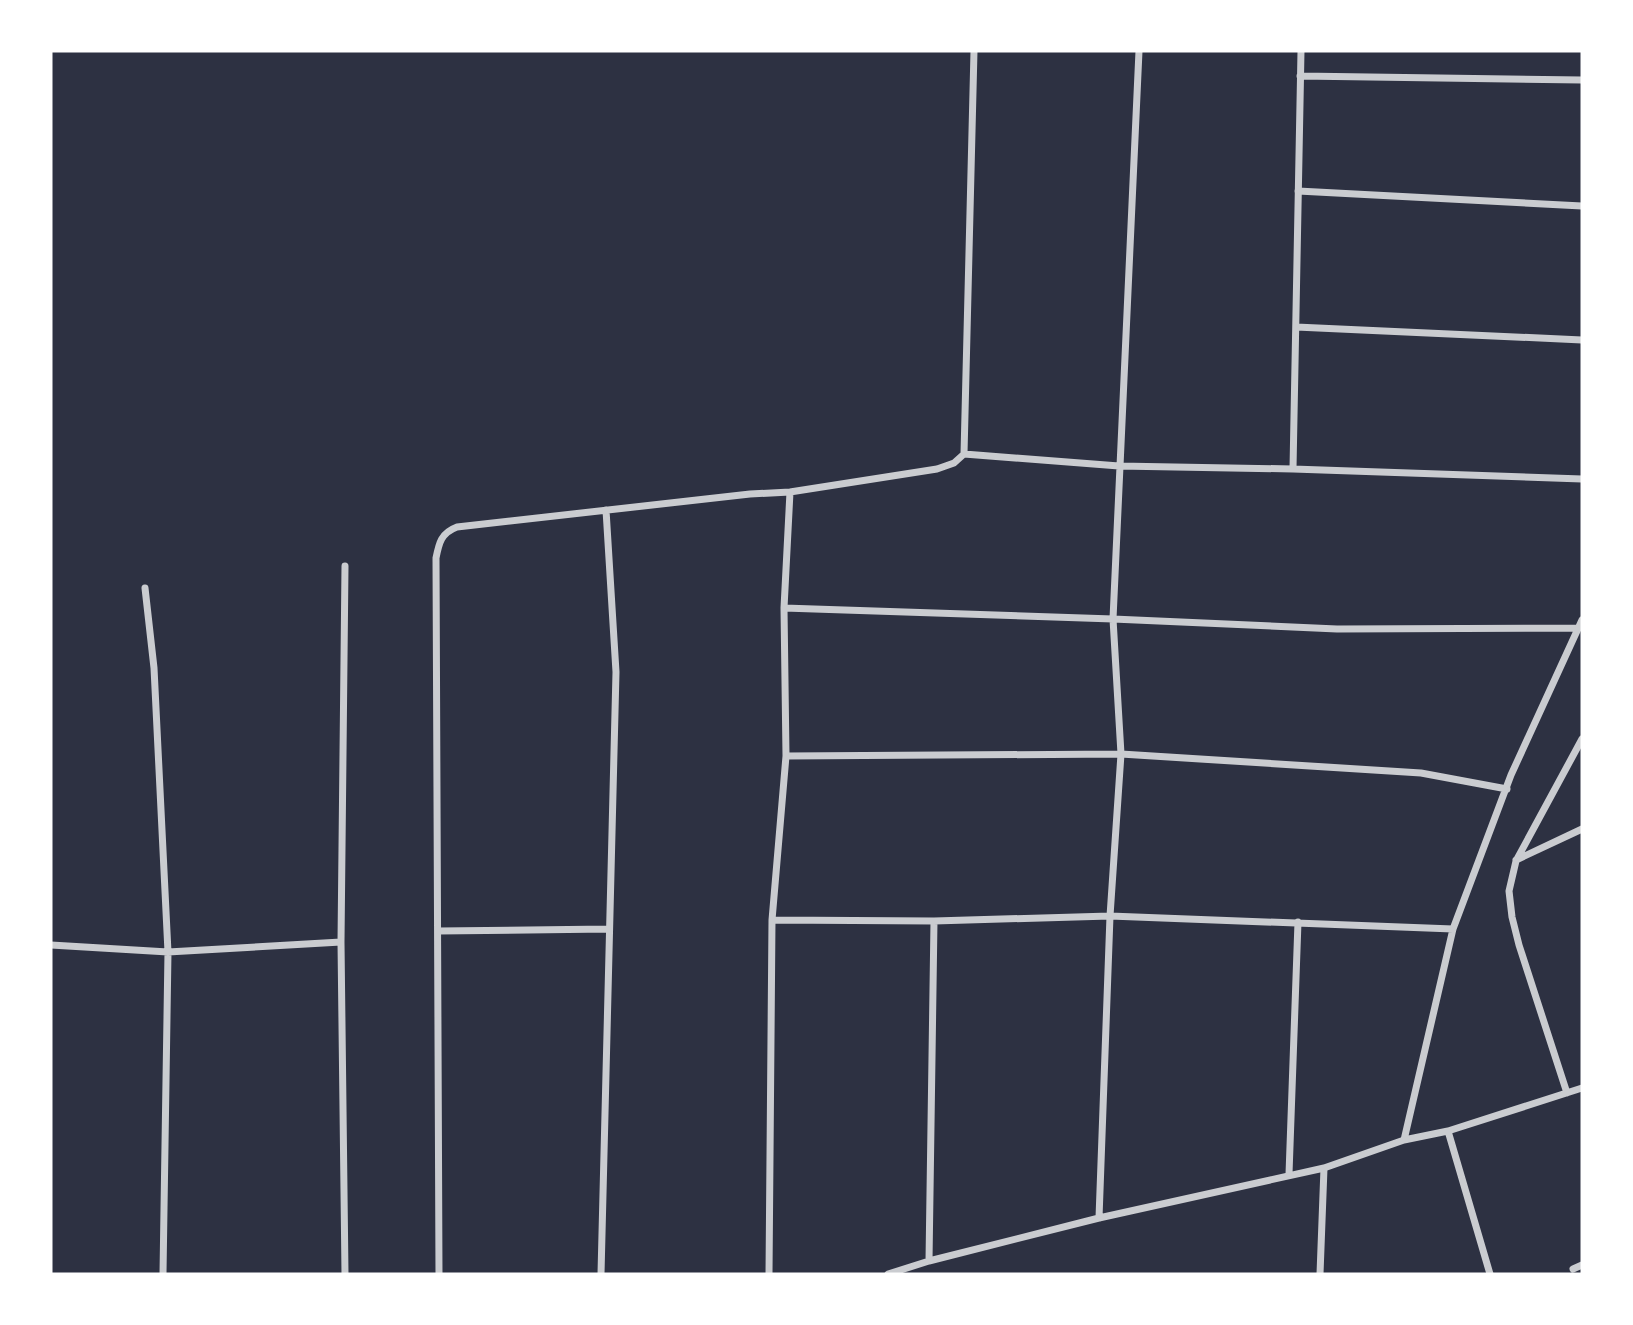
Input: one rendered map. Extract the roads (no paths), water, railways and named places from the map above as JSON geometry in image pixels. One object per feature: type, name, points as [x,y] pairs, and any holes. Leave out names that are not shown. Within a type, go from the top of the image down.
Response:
[{"type":"street","points":[[964,454],[974,51]]},
{"type":"street","points":[[1099,1218],[1110,916],[1121,754],[1114,619],[1139,51]]},
{"type":"street","points":[[1293,469],[1301,51]]},
{"type":"street","points":[[1300,76],[1582,80]]},
{"type":"street","points":[[1298,191],[1582,206]]},
{"type":"street","points":[[1296,327],[1582,340]]},
{"type":"street","points":[[439,1274],[436,558],[439,540],[449,530],[606,510],[790,492],[937,469],[954,463],[964,454],[1119,466],[1582,479]]},
{"type":"street","points":[[769,1274],[772,920],[786,755],[784,608],[790,492]]},
{"type":"street","points":[[601,1274],[616,672],[606,510]]},
{"type":"street","points":[[345,566],[341,942],[345,1274]]},
{"type":"street","points":[[145,588],[154,668],[168,952],[163,1274]]},
{"type":"street","points":[[784,608],[1337,629],[1580,624],[1507,789],[1453,929],[1404,1140]]},
{"type":"street","points":[[1567,1093],[1519,945],[1509,891],[1516,861],[1582,739]]},
{"type":"street","points":[[786,755],[1121,754],[1421,773],[1507,789]]},
{"type":"street","points":[[1516,861],[1582,829]]},
{"type":"street","points":[[772,920],[933,921],[1110,916],[1453,929]]},
{"type":"street","points":[[929,1261],[933,921]]},
{"type":"street","points":[[1289,1174],[1298,922]]},
{"type":"street","points":[[438,931],[608,929]]},
{"type":"street","points":[[51,945],[168,952],[341,942]]},
{"type":"street","points":[[888,1274],[1099,1218],[1324,1168],[1404,1140],[1448,1131],[1582,1088]]},
{"type":"street","points":[[1448,1131],[1490,1274]]},
{"type":"street","points":[[1320,1274],[1324,1168]]},
{"type":"street","points":[[1573,1269],[1582,1265]]}]
